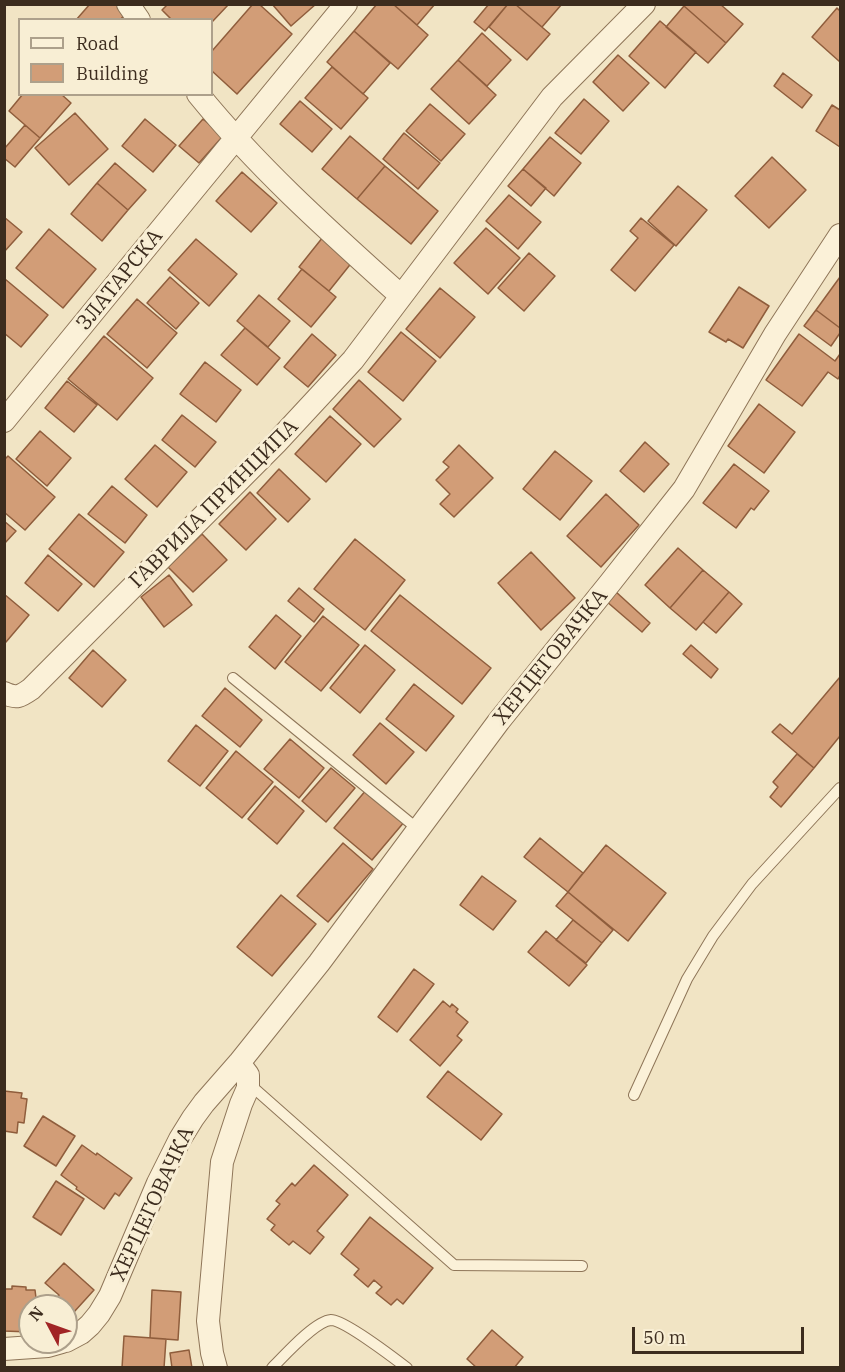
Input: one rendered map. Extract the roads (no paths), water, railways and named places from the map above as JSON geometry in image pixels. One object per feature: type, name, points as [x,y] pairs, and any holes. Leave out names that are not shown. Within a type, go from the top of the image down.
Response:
[{"type":"street","points":[[128,4],[138,18]]},
{"type":"street","name":"ЗЛАТАРСКА","points":[[4,422],[346,4]]},
{"type":"street","name":"ГАВРИЛА ПРИНЦИПА","points":[[7,701],[21,696],[32,688],[276,443],[353,360],[552,97],[644,4]]},
{"type":"street","points":[[200,96],[236,140],[309,213],[401,296]]},
{"type":"street","name":"ХЕРЦЕГОВАЧКА","points":[[78,1335],[99,1314],[110,1296],[158,1183],[180,1139],[204,1102],[239,1063],[319,963],[499,721],[684,489],[776,334],[840,235]]},
{"type":"street","points":[[239,1063],[248,1075],[248,1088]]},
{"type":"street","name":"ХЕРЦЕГОВАЧКА","points":[[216,1368],[208,1321],[222,1162],[248,1088]]},
{"type":"lane","points":[[232,678],[419,830]]},
{"type":"lane","points":[[634,1095],[687,979],[713,936],[752,884],[840,788]]},
{"type":"lane","points":[[248,1088],[256,1090],[454,1265],[582,1266]]},
{"type":"lane","points":[[272,1368],[314,1328],[331,1320],[345,1325],[407,1368]]}]
